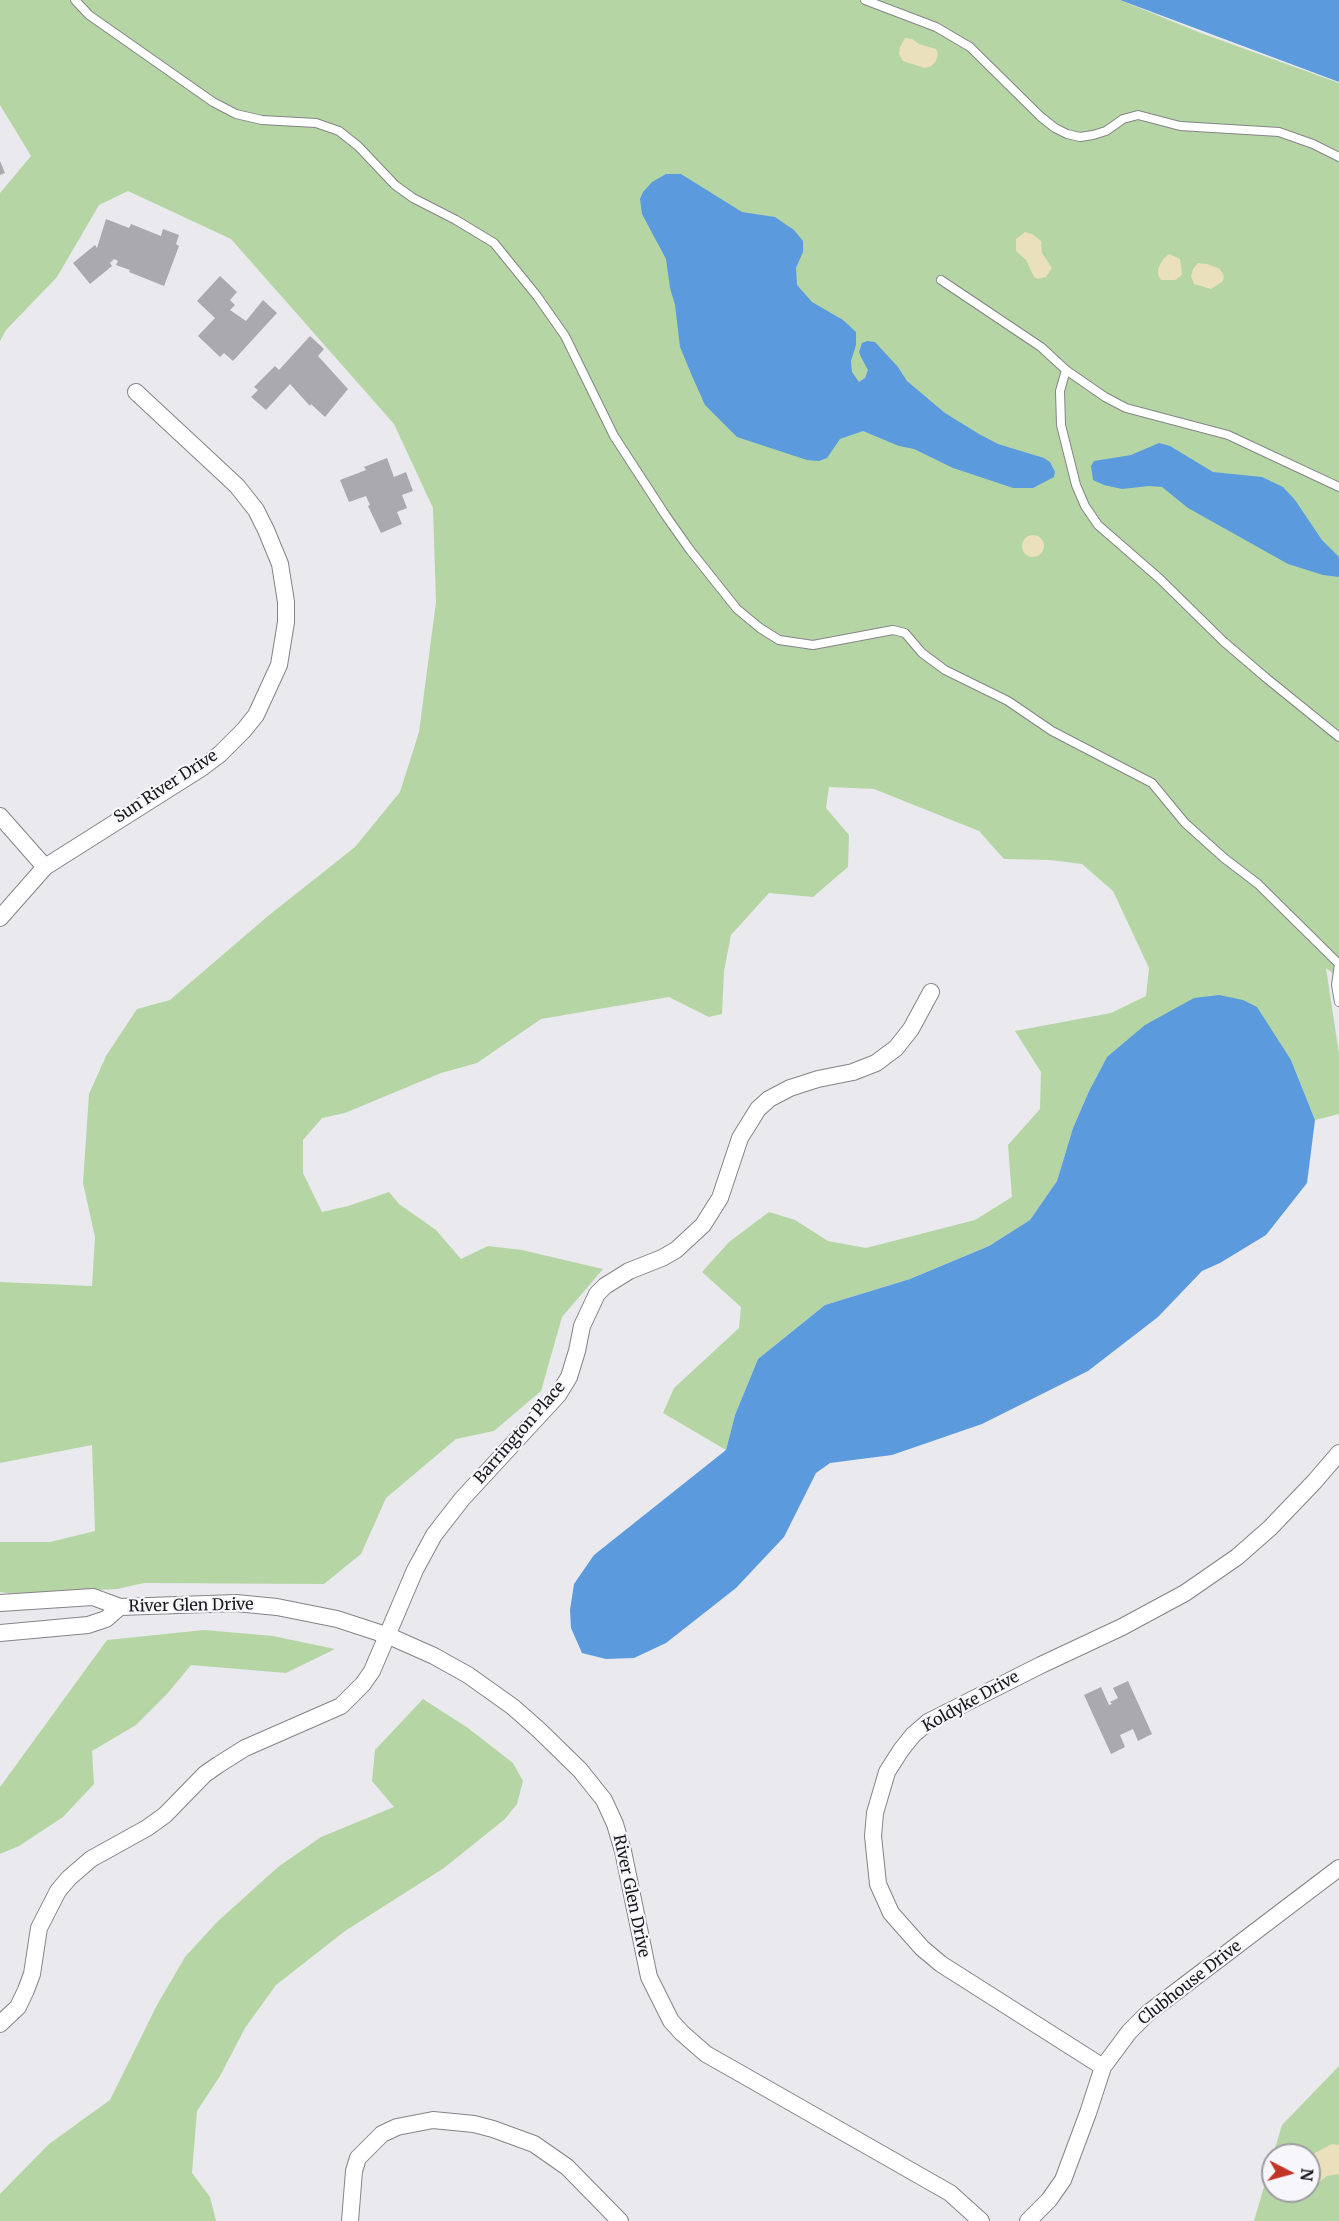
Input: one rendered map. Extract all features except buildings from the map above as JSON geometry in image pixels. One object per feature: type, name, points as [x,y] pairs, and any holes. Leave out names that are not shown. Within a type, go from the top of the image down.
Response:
[{"type":"street","name":"Sun River Drive","points":[[0,918],[45,867],[200,770],[220,754],[256,715],[279,664],[286,602],[282,573],[274,546],[256,510],[237,486],[135,392]]},
{"type":"street","points":[[0,816],[45,867]]},
{"type":"street","name":"Barrington Place","points":[[0,2024],[18,2007],[32,1974],[39,1928],[58,1891],[69,1878],[91,1859],[147,1828],[165,1815],[205,1774],[224,1761],[245,1748],[341,1706],[363,1684],[389,1636],[415,1570],[447,1516],[494,1462],[558,1395],[569,1377],[578,1351],[587,1311],[597,1294],[605,1286],[629,1271],[676,1250],[703,1225],[720,1198],[740,1138],[752,1116],[769,1099],[802,1083],[853,1072],[876,1063],[896,1048],[911,1029],[931,992]]},
{"type":"street","name":"Koldyke Drive","points":[[1103,2067],[941,1964],[922,1948],[891,1913],[878,1884],[873,1836],[875,1813],[887,1772],[913,1735],[928,1722],[1185,1593],[1237,1557],[1270,1528],[1339,1453]]},
{"type":"street","name":"River Glen Drive","points":[[0,1603],[93,1597],[120,1607],[194,1603],[256,1604],[315,1614],[389,1636],[434,1656],[468,1675],[506,1702],[561,1751],[604,1800],[615,1824],[623,1851],[649,1977],[671,2021],[682,2033],[715,2059],[950,2193],[981,2221]]},
{"type":"street","name":"River Glen Drive","points":[[0,1633],[88,1625],[106,1619],[120,1607]]},
{"type":"street","name":"Clubhouse Drive","points":[[1028,2221],[1049,2200],[1063,2180],[1103,2067],[1129,2032],[1149,2013],[1339,1868]]},
{"type":"street","points":[[350,2221],[354,2171],[358,2158],[382,2134],[397,2127],[433,2120],[474,2124],[534,2145],[567,2167],[620,2221]]},
{"type":"lane","points":[[75,0],[89,15],[213,102],[236,114],[283,122],[316,123],[339,131],[358,146],[395,185],[413,198],[494,243],[505,254],[565,336],[614,436],[690,550],[737,609],[760,628],[780,640],[813,645],[892,630],[905,633],[922,653],[945,670],[1008,701],[1052,731],[1152,783],[1185,823],[1224,858],[1258,884],[1339,964],[1336,985],[1339,1002]]},
{"type":"lane","points":[[865,0],[952,35],[976,52],[1054,128],[1067,134],[1080,137],[1093,135],[1106,131],[1123,119],[1138,115],[1180,126],[1279,132],[1313,144],[1339,157]]},
{"type":"lane","points":[[941,280],[1041,347],[1066,370],[1105,397],[1126,408],[1228,435],[1339,487]]},
{"type":"lane","points":[[1066,370],[1060,391],[1061,425],[1076,484],[1085,506],[1098,525],[1167,586],[1248,663],[1339,737]]},
{"type":"green space","points":[[0,0],[1120,0],[1201,33],[1339,83],[1339,978],[1326,968],[1339,1054],[1339,1114],[1315,1120],[1291,1060],[1107,1057],[1073,1128],[1057,1181],[1030,1220],[989,1246],[910,1279],[825,1305],[758,1359],[735,1415],[726,1450],[663,1413],[674,1388],[739,1328],[741,1307],[702,1272],[729,1242],[769,1212],[795,1220],[828,1241],[866,1248],[975,1220],[1012,1197],[1008,1145],[1040,1109],[1041,1072],[1015,1031],[1111,1013],[1146,996],[1149,968],[1113,891],[1082,864],[1050,860],[1004,859],[979,831],[874,789],[829,787],[826,808],[849,835],[848,867],[813,897],[769,893],[731,935],[724,971],[722,1014],[709,1017],[669,997],[541,1019],[477,1063],[441,1073],[345,1113],[322,1118],[303,1140],[303,1173],[322,1212],[389,1192],[399,1204],[436,1230],[461,1259],[488,1246],[522,1250],[603,1269],[562,1317],[541,1391],[494,1431],[456,1439],[386,1498],[361,1554],[324,1584],[144,1583],[117,1589],[14,1594],[0,1592],[0,1542],[50,1542],[95,1531],[92,1445],[0,1463],[0,1282],[92,1286],[95,1237],[83,1183],[89,1094],[106,1056],[137,1009],[170,1000],[268,916],[355,847],[400,792],[419,732],[436,602],[433,508],[394,424],[231,239],[128,191],[99,205],[57,277],[6,330],[0,341],[0,193],[31,156],[0,105]]},
{"type":"green space","points":[[204,1630],[273,1636],[335,1649],[286,1673],[191,1665],[167,1694],[136,1725],[92,1751],[94,1784],[63,1817],[19,1846],[0,1854],[0,1787],[107,1640]]},
{"type":"green space","points":[[423,1699],[468,1728],[513,1763],[523,1781],[517,1804],[505,1819],[444,1868],[345,1931],[276,1985],[245,2028],[220,2076],[197,2111],[192,2173],[210,2197],[216,2221],[0,2221],[0,2194],[49,2144],[110,2100],[157,2005],[185,1957],[217,1922],[278,1867],[321,1837],[394,1807],[372,1781],[375,1750]]},
{"type":"green space","points":[[1339,2066],[1339,2221],[1254,2221],[1261,2197],[1261,2203],[1321,2203],[1321,2143],[1277,2143],[1282,2125]]},
{"type":"sand","points":[[905,38],[936,49],[938,54],[936,61],[925,68],[903,61],[899,54]]},
{"type":"sand","points":[[1025,232],[1041,241],[1042,253],[1052,268],[1046,277],[1038,279],[1034,277],[1026,260],[1016,251],[1016,239]]},
{"type":"sand","points":[[1169,254],[1180,259],[1182,275],[1175,280],[1161,280],[1158,269],[1163,259]]},
{"type":"sand","points":[[1198,263],[1220,269],[1224,276],[1223,281],[1211,289],[1194,284],[1191,276]]},
{"type":"sand","points":[[1029,535],[1037,535],[1044,542],[1044,550],[1037,557],[1029,557],[1022,550],[1022,542]]},
{"type":"sand","points":[[1332,2144],[1339,2145],[1339,2174],[1327,2176],[1321,2180],[1321,2150]]},
{"type":"water","points":[[1120,0],[1339,0],[1339,82]]},
{"type":"water","points":[[666,174],[681,174],[742,212],[775,217],[794,230],[803,241],[803,252],[796,268],[797,285],[812,302],[843,320],[856,332],[856,345],[851,361],[852,372],[859,382],[865,378],[868,370],[859,352],[862,343],[875,342],[898,367],[907,381],[945,413],[998,444],[1044,458],[1050,462],[1055,472],[1054,477],[1033,488],[1013,488],[953,468],[914,449],[899,446],[863,431],[840,439],[827,458],[819,461],[807,460],[737,437],[705,405],[692,376],[680,347],[666,259],[642,214],[640,199],[643,192],[652,182]]},
{"type":"water","points":[[1159,443],[1170,446],[1213,472],[1262,477],[1283,487],[1295,500],[1322,540],[1339,557],[1339,577],[1323,575],[1288,564],[1188,508],[1162,487],[1122,489],[1093,480],[1091,466],[1094,461],[1131,455]]},
{"type":"water","points":[[1219,995],[1243,1000],[1257,1007],[1291,1060],[1315,1120],[1307,1183],[1266,1235],[1220,1263],[1202,1271],[1158,1317],[1088,1371],[982,1424],[892,1455],[830,1463],[816,1473],[784,1537],[736,1588],[666,1643],[634,1658],[606,1659],[582,1653],[571,1628],[570,1610],[574,1584],[594,1555],[726,1450],[735,1415],[758,1359],[825,1305],[910,1279],[989,1246],[1030,1220],[1057,1181],[1073,1128],[1107,1057],[1145,1025],[1194,998]]}]
